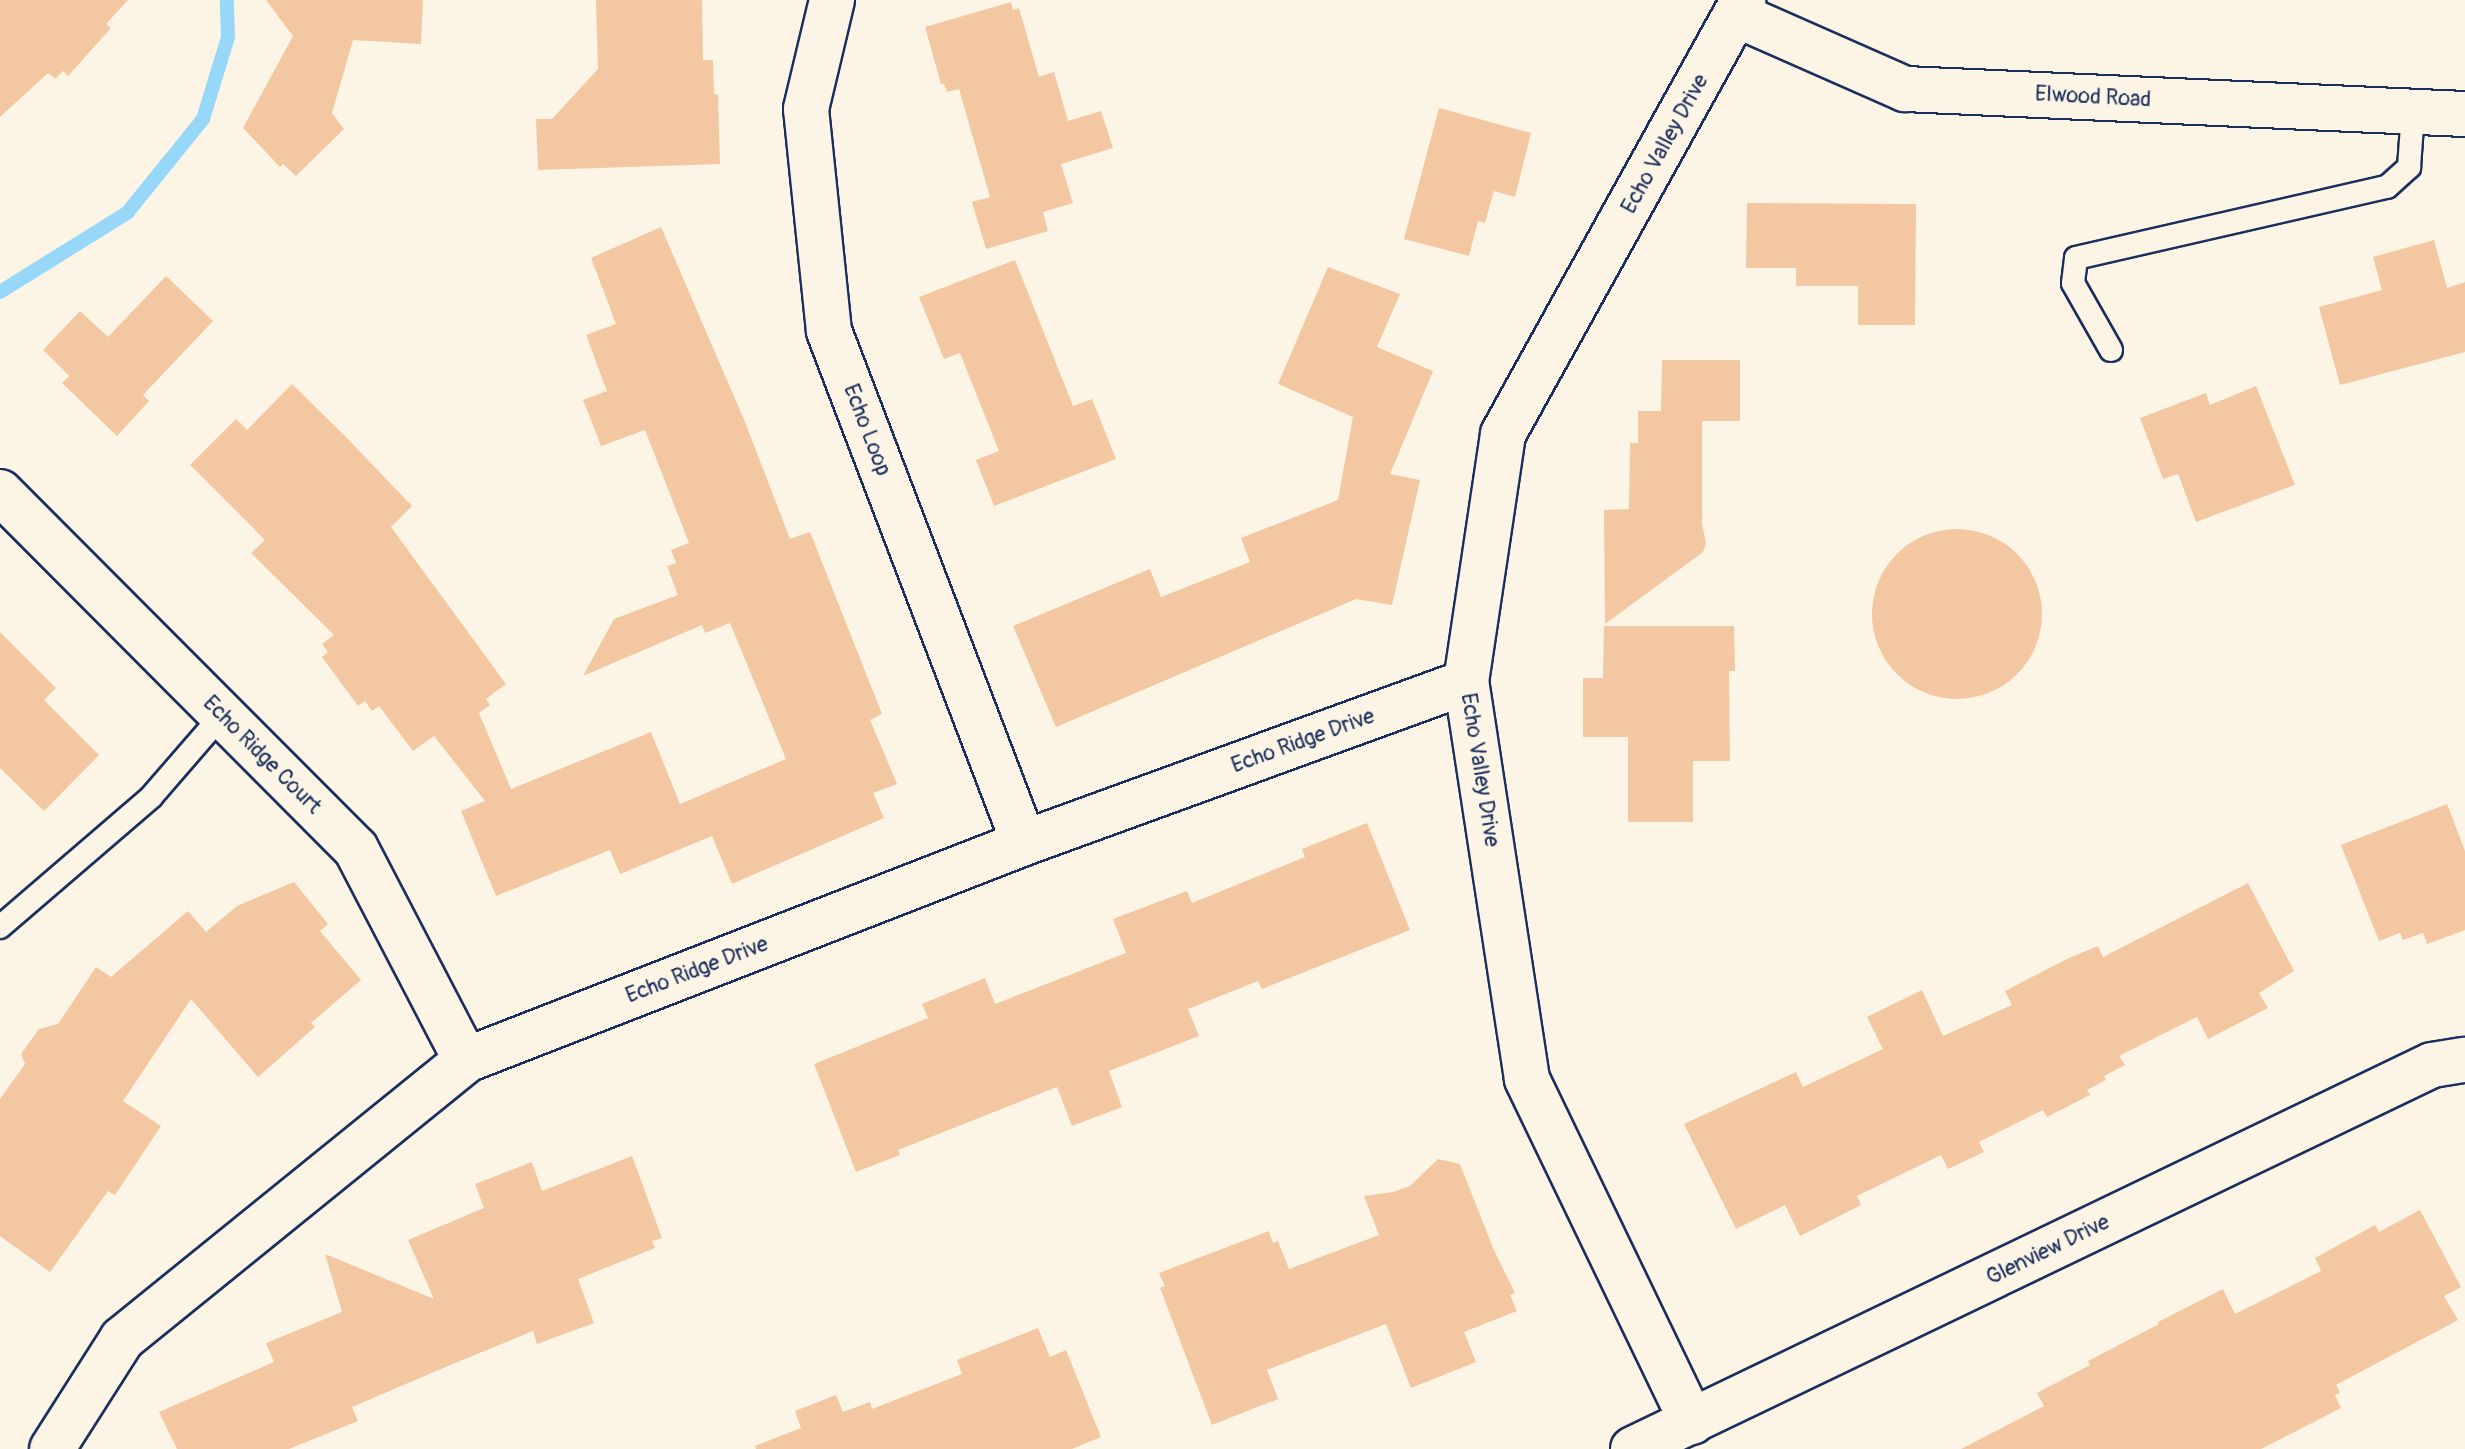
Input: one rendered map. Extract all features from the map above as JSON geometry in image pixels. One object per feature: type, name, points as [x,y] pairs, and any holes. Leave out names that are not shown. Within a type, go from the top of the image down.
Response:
[{"type":"street","name":"Echo Loop","points":[[832,0],[806,109],[829,331],[1024,843]]},
{"type":"street","name":"Elwood Road","points":[[1740,8],[1905,89],[2465,114]]},
{"type":"street","name":"Echo Valley Drive","points":[[1692,1422],[1527,1079],[1466,682],[1503,434],[1740,8]]},
{"type":"street","name":"Echo Ridge Court","points":[[0,492],[356,849],[466,1060]]},
{"type":"street","name":"Echo Ridge Drive","points":[[52,1449],[122,1339],[466,1060],[1024,843],[1466,682]]},
{"type":"street","name":"Glenview Drive","points":[[1633,1449],[2432,1065],[2465,1060]]},
{"type":"lane","points":[[2111,350],[2073,283],[2076,258],[2387,187],[2409,167],[2413,112]]},
{"type":"lane","points":[[0,927],[151,797],[222,715]]},
{"type":"building","points":[[0,0],[128,0],[106,24],[111,28],[68,76],[63,71],[55,79],[48,73],[0,117]]},
{"type":"building","points":[[266,0],[423,0],[421,44],[353,40],[332,113],[344,129],[296,176],[283,164],[280,167],[243,128],[293,36]]},
{"type":"building","points":[[596,0],[702,0],[703,60],[713,60],[714,94],[718,95],[720,164],[538,170],[536,119],[552,119],[598,69]]},
{"type":"building","points":[[1011,2],[1013,10],[1019,8],[1039,77],[1054,72],[1068,121],[1101,111],[1113,148],[1061,164],[1073,203],[1043,212],[1048,231],[986,249],[972,202],[990,197],[959,89],[947,92],[941,84],[925,27]]},
{"type":"building","points":[[1439,108],[1531,133],[1515,197],[1494,191],[1485,223],[1478,221],[1469,256],[1404,239]]},
{"type":"building","points":[[1747,203],[1916,204],[1915,325],[1858,325],[1858,286],[1796,286],[1796,268],[1746,268]]},
{"type":"building","points":[[661,227],[745,422],[790,539],[810,532],[882,714],[870,720],[897,784],[873,793],[884,818],[732,884],[712,836],[620,874],[610,850],[496,896],[461,811],[485,801],[434,736],[413,751],[379,706],[372,711],[365,701],[358,706],[322,657],[328,652],[322,644],[334,635],[251,553],[265,540],[190,465],[236,419],[247,430],[292,384],[345,436],[412,506],[391,527],[506,684],[486,699],[490,705],[479,713],[511,789],[651,732],[680,804],[786,759],[730,623],[705,633],[702,625],[583,676],[614,619],[678,595],[667,566],[676,563],[671,550],[689,543],[645,430],[601,446],[583,400],[607,391],[586,335],[616,324],[591,258]]},
{"type":"building","points":[[2434,240],[2447,288],[2465,282],[2465,352],[2340,385],[2319,307],[2382,290],[2373,257]]},
{"type":"building","points":[[1015,260],[1073,406],[1092,399],[1116,459],[994,506],[976,460],[999,451],[960,353],[944,359],[919,297]]},
{"type":"building","points":[[1328,267],[1400,294],[1377,347],[1433,371],[1390,474],[1420,480],[1392,605],[1356,599],[1056,727],[1013,626],[1150,569],[1161,597],[1250,562],[1241,538],[1338,500],[1353,417],[1278,384]]},
{"type":"building","points":[[166,276],[213,321],[143,395],[149,401],[117,436],[62,383],[69,376],[43,350],[80,311],[108,337]]},
{"type":"building","points":[[1662,360],[1740,360],[1740,421],[1702,421],[1702,523],[1706,544],[1703,552],[1605,624],[1604,510],[1629,509],[1630,443],[1638,443],[1638,411],[1661,411]]},
{"type":"building","points":[[2256,386],[2295,485],[2196,522],[2178,474],[2163,479],[2140,418],[2206,393],[2210,405]]},
{"type":"building","points":[[1957,529],[1990,535],[2017,554],[2036,581],[2042,614],[2036,647],[2017,674],[1990,693],[1957,699],[1924,693],[1897,674],[1878,647],[1872,614],[1878,581],[1897,554],[1924,535]]},
{"type":"building","points":[[1604,626],[1734,626],[1735,671],[1729,671],[1730,761],[1693,761],[1693,822],[1628,822],[1628,737],[1583,737],[1583,678],[1603,678]]},
{"type":"building","points":[[0,632],[56,688],[44,700],[99,755],[44,811],[0,768]]},
{"type":"building","points":[[2447,804],[2465,851],[2465,930],[2427,944],[2423,933],[2403,940],[2400,933],[2379,941],[2341,845]]},
{"type":"building","points":[[1367,823],[1410,930],[1262,989],[1258,981],[1188,1009],[1199,1036],[1109,1071],[1122,1107],[1072,1126],[1057,1087],[898,1150],[900,1155],[856,1172],[814,1064],[928,1018],[922,1004],[985,978],[995,1004],[1126,953],[1113,919],[1187,891],[1192,903],[1305,857],[1302,849]]},
{"type":"building","points":[[294,882],[328,924],[320,931],[361,980],[311,1023],[315,1027],[258,1077],[191,999],[123,1101],[161,1126],[115,1195],[108,1191],[50,1272],[0,1236],[0,1099],[25,1064],[21,1054],[39,1029],[58,1024],[96,967],[111,977],[188,911],[206,932],[237,906]]},
{"type":"building","points":[[2248,883],[2294,971],[2259,993],[2268,1008],[2208,1039],[2197,1017],[2119,1056],[2125,1065],[2087,1090],[2090,1095],[2047,1117],[2043,1110],[1979,1142],[1984,1152],[1948,1169],[1941,1155],[1857,1196],[1861,1205],[1800,1236],[1785,1205],[1736,1229],[1684,1124],[1796,1072],[1803,1087],[1883,1049],[1867,1017],[1922,990],[1943,1036],[2012,1005],[2005,991],[2069,958],[2098,946],[2103,957]]},
{"type":"building","points":[[632,1156],[662,1238],[652,1241],[655,1248],[578,1279],[594,1323],[537,1344],[533,1331],[448,1366],[352,1407],[358,1421],[289,1449],[177,1449],[159,1412],[274,1362],[266,1343],[342,1312],[325,1254],[434,1299],[408,1240],[484,1208],[475,1184],[532,1162],[542,1191]]},
{"type":"building","points":[[1438,1159],[1460,1164],[1493,1248],[1515,1293],[1510,1295],[1517,1311],[1464,1332],[1476,1362],[1411,1388],[1386,1324],[1267,1370],[1278,1399],[1212,1425],[1160,1288],[1165,1286],[1159,1273],[1269,1231],[1273,1243],[1278,1241],[1289,1269],[1379,1235],[1364,1196],[1410,1186]]},
{"type":"building","points":[[2420,1210],[2461,1287],[2444,1296],[2458,1320],[2336,1385],[2340,1393],[2335,1395],[2341,1408],[2261,1449],[1961,1449],[2044,1406],[2037,1393],[2090,1365],[2088,1361],[2158,1322],[2223,1289],[2235,1314],[2321,1271],[2315,1258],[2375,1225],[2379,1232]]},
{"type":"building","points":[[1038,1328],[1050,1357],[1066,1350],[1101,1437],[1072,1449],[756,1449],[755,1446],[801,1428],[795,1411],[836,1395],[843,1412],[870,1402],[872,1409],[962,1374],[957,1360]]},
{"type":"waterway","points":[[0,292],[127,213],[203,119],[228,37],[227,0]]}]
